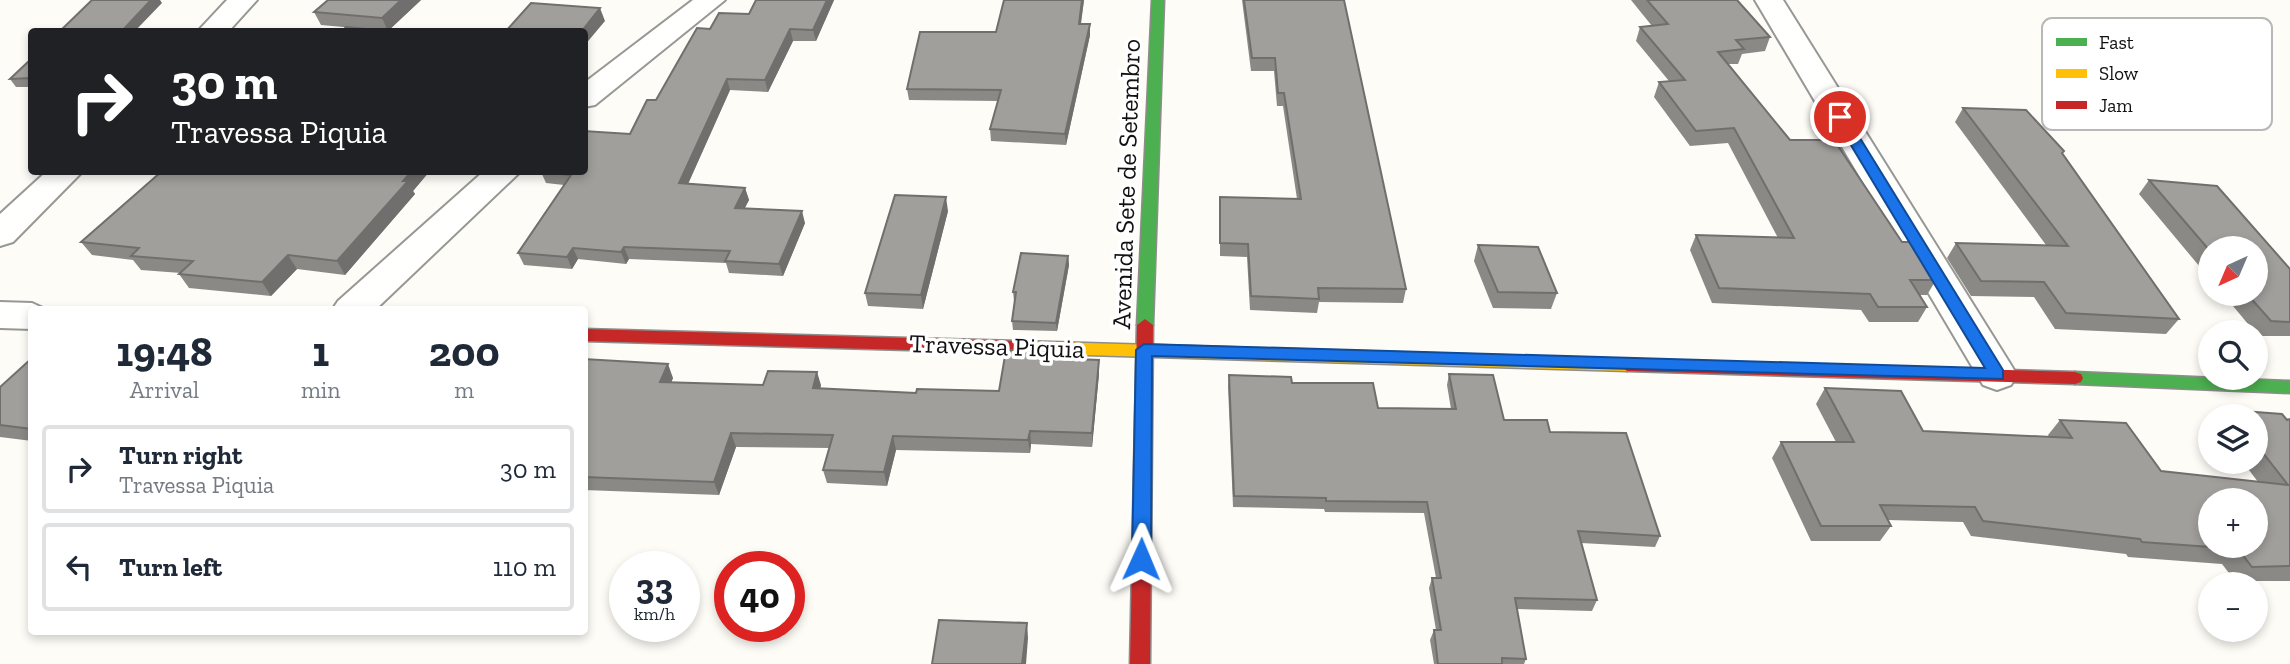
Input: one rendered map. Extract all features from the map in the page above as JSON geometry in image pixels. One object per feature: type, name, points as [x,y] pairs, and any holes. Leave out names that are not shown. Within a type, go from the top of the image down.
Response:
[{"type":"street","points":[[215,28],[243,0]]},
{"type":"street","points":[[588,95],[711,0]]},
{"type":"street","name":"Avenida Sete de Setembro","points":[[1140,664],[1144,350],[1158,0]]},
{"type":"street","points":[[1769,0],[1997,375]]},
{"type":"street","points":[[0,234],[62,175]]},
{"type":"street","points":[[355,306],[500,175]]},
{"type":"street","points":[[0,315],[28,316]]},
{"type":"street","name":"Travessa Piquia","points":[[588,335],[1997,375],[2290,387]]},
{"type":"building","points":[[92,0],[151,0],[125,28],[63,28]]},
{"type":"building","points":[[328,0],[401,0],[382,18],[314,12]]},
{"type":"building","points":[[756,0],[827,0],[813,30],[790,29],[765,80],[727,79],[679,183],[745,188],[735,208],[802,211],[779,264],[725,261],[730,251],[624,247],[621,252],[573,248],[567,257],[518,253],[571,175],[588,175],[588,131],[630,134],[647,100],[656,100],[697,28],[710,29],[719,13],[749,14]]},
{"type":"building","points":[[1004,0],[1082,0],[1079,24],[1090,24],[1065,134],[990,129],[1001,90],[907,89],[920,32],[996,32]]},
{"type":"building","points":[[1244,0],[1344,0],[1406,289],[1318,288],[1319,299],[1251,296],[1248,244],[1220,243],[1220,197],[1301,199],[1284,93],[1278,93],[1275,58],[1252,58]]},
{"type":"building","points":[[1647,0],[1737,0],[1770,37],[1736,40],[1744,49],[1718,52],[1790,140],[1834,140],[1902,242],[1913,242],[1936,280],[1910,280],[1927,307],[1878,307],[1870,294],[1719,288],[1696,235],[1794,238],[1734,128],[1696,131],[1659,82],[1685,80],[1640,27],[1668,24]]},
{"type":"building","points":[[531,3],[600,8],[584,28],[509,28]]},
{"type":"building","points":[[28,62],[28,78],[10,79]]},
{"type":"building","points":[[1963,108],[2026,110],[2064,151],[2062,153],[2179,319],[2066,313],[2044,282],[1981,281],[1956,243],[2068,246]]},
{"type":"building","points":[[158,175],[408,175],[403,181],[408,181],[337,261],[288,255],[262,282],[179,274],[193,261],[131,256],[139,248],[81,242]]},
{"type":"building","points":[[2149,180],[2217,186],[2261,236],[2198,237]]},
{"type":"building","points":[[895,195],[946,197],[921,295],[865,293]]},
{"type":"building","points":[[2268,244],[2290,269],[2290,322],[2271,321],[2258,306],[2268,306]]},
{"type":"building","points":[[1478,245],[1538,247],[1557,293],[1498,292]]},
{"type":"building","points":[[1021,253],[1068,256],[1056,323],[1012,321],[1016,292],[1013,292]]},
{"type":"building","points":[[1006,350],[1050,351],[1048,358],[1099,360],[1092,433],[1030,431],[1028,440],[893,436],[884,472],[823,470],[833,435],[731,433],[714,482],[588,477],[588,359],[668,364],[660,382],[763,385],[768,371],[817,372],[813,388],[916,393],[917,389],[999,391]]},
{"type":"building","points":[[28,362],[28,428],[0,425],[0,387]]},
{"type":"building","points":[[1449,374],[1493,375],[1504,420],[1547,420],[1550,432],[1626,433],[1660,536],[1578,531],[1597,600],[1515,598],[1526,659],[1502,658],[1502,664],[1438,664],[1434,630],[1441,630],[1432,578],[1441,578],[1427,502],[1326,501],[1326,498],[1234,496],[1229,375],[1291,377],[1292,383],[1373,383],[1378,408],[1456,409]]},
{"type":"building","points":[[1825,388],[1901,391],[1923,431],[2072,438],[2060,420],[2126,423],[2161,471],[2288,485],[2268,459],[2268,413],[2282,414],[2287,420],[2290,419],[2290,566],[2252,567],[2245,558],[2268,558],[2268,488],[2198,488],[2198,546],[2142,542],[2140,539],[1983,521],[1975,507],[1880,505],[1891,526],[1821,526],[1781,442],[1854,442]]},
{"type":"building","points":[[939,620],[1027,623],[1022,664],[932,664]]},
{"type":"traffic: fast","points":[[1145,325],[1158,0]]},
{"type":"traffic: fast","points":[[2075,378],[2290,387]]},
{"type":"traffic: slow","points":[[1018,347],[1627,365]]},
{"type":"traffic: jam","points":[[1140,664],[1145,325]]},
{"type":"traffic: jam","points":[[588,335],[1018,347]]},
{"type":"traffic: jam","points":[[1627,365],[2075,378]]},
{"type":"route","points":[[1141,559],[1144,350],[1997,375],[1840,117]]}]
